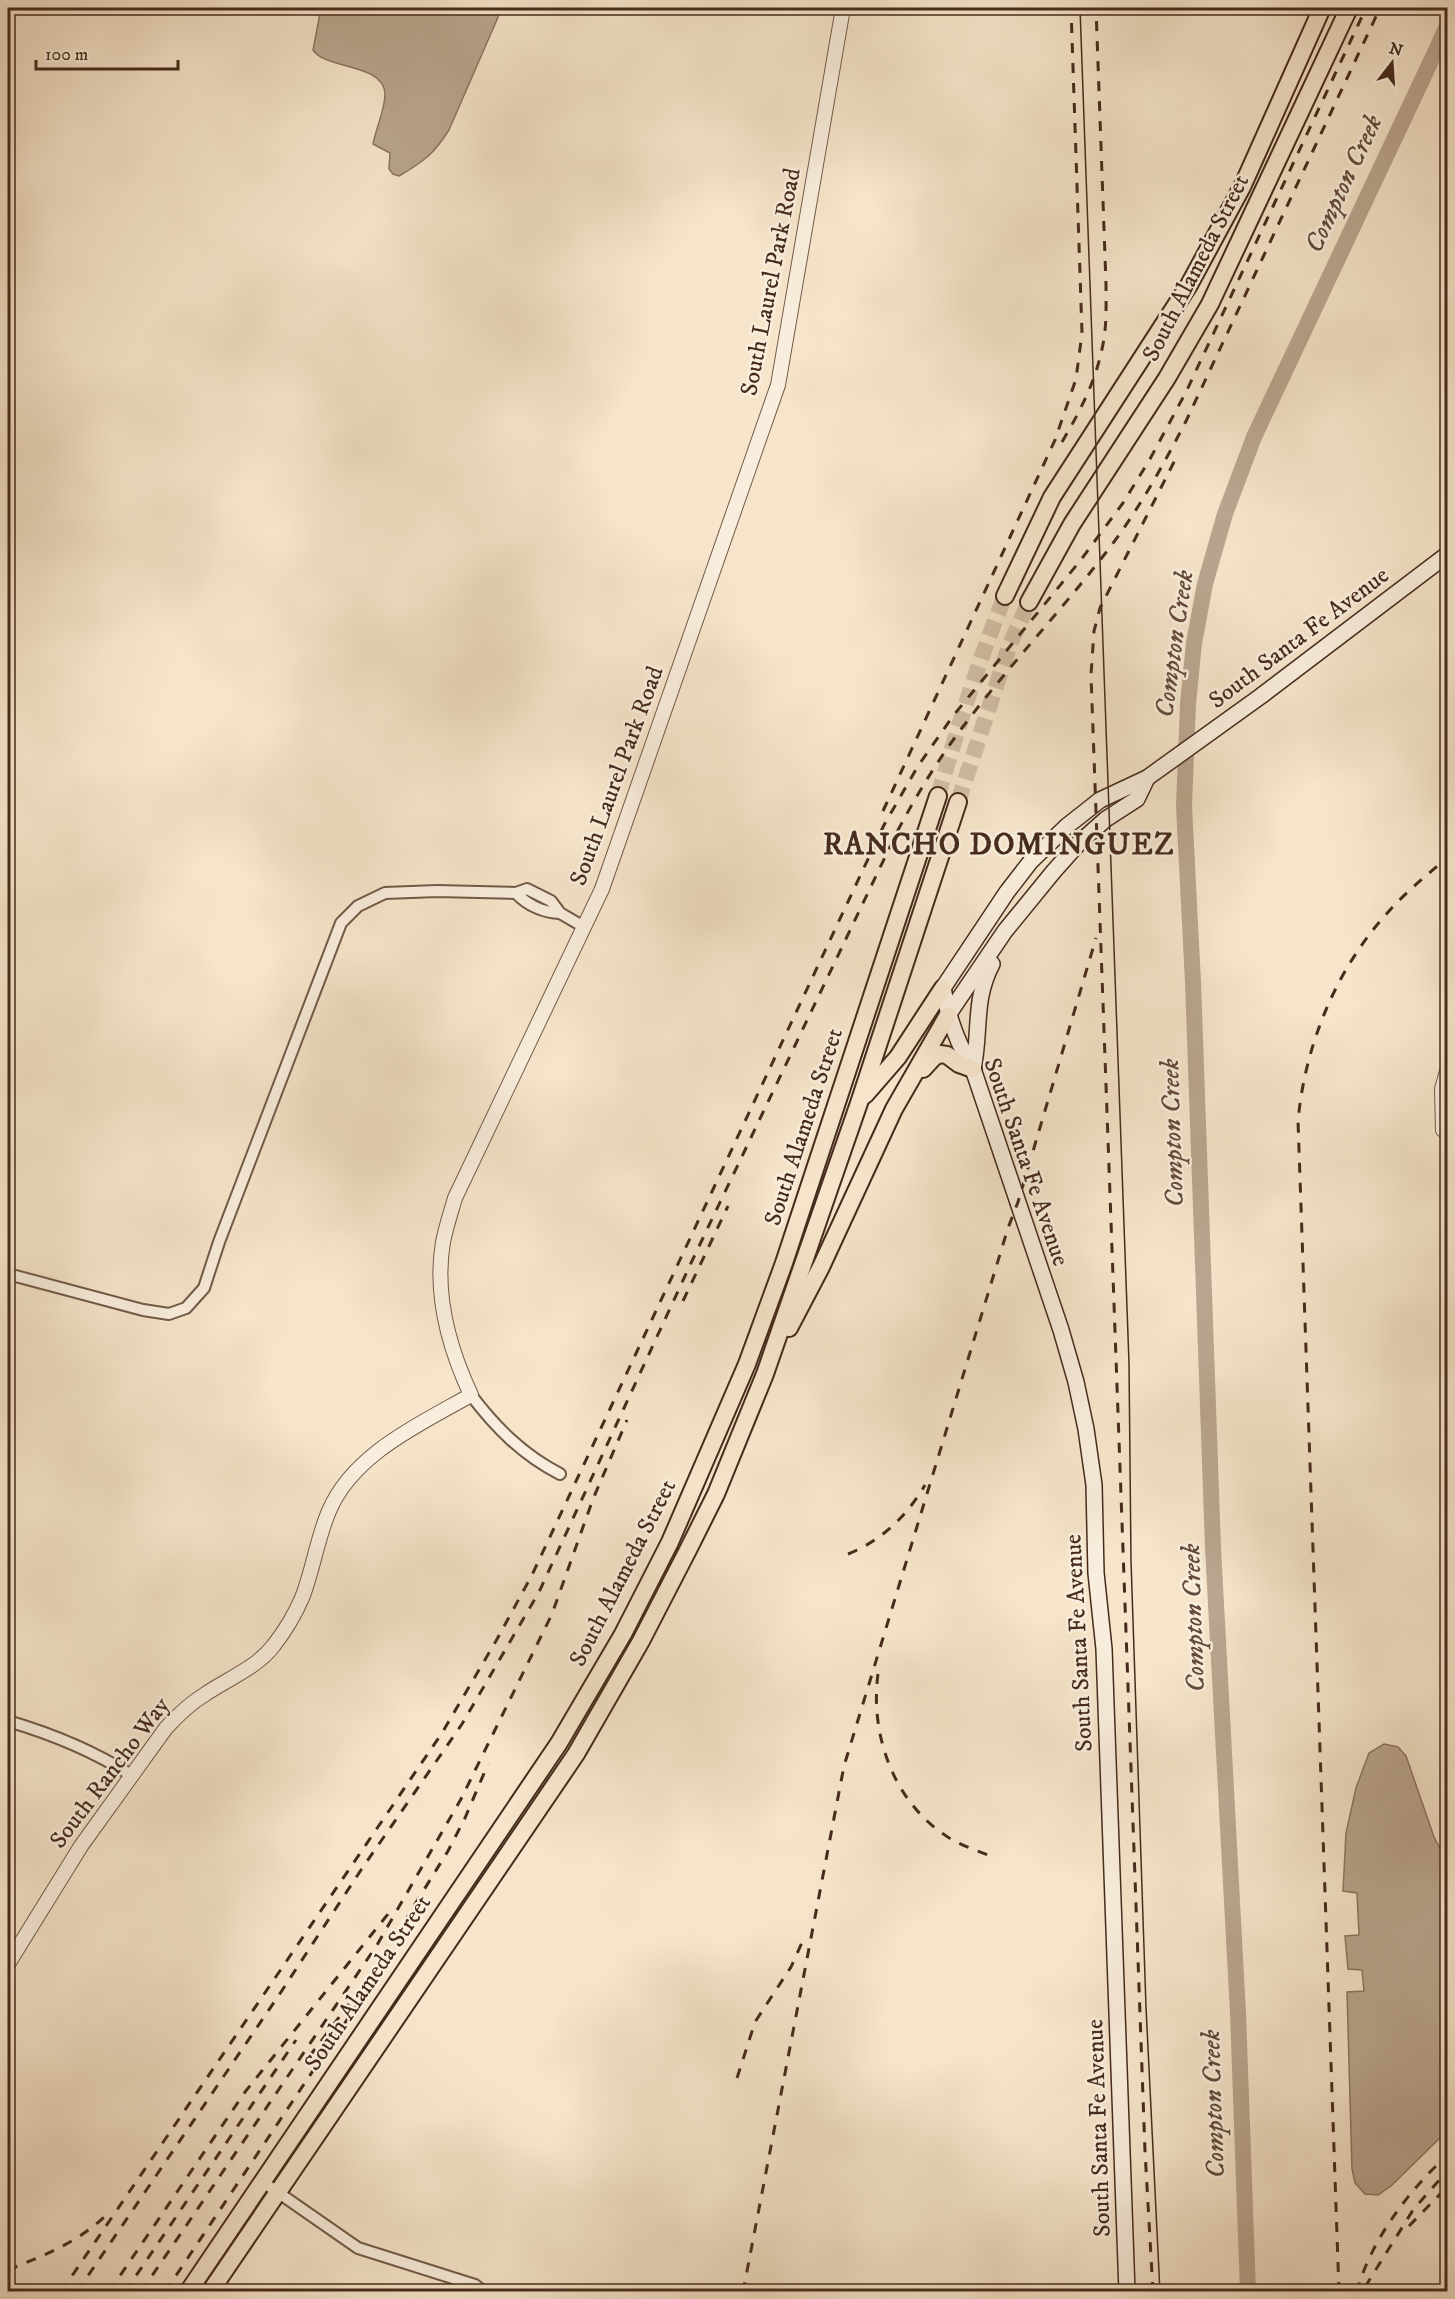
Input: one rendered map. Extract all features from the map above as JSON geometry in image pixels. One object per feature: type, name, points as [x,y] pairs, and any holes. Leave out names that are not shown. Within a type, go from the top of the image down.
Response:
[{"type":"main road","name":"South Alameda Street","points":[[1005,596],[1052,497],[1189,285],[1237,197],[1322,8]]},
{"type":"main road","name":"South Alameda Street","points":[[1029,602],[1050,561],[1167,378],[1210,303],[1349,8]]},
{"type":"main road","name":"South Santa Fe Avenue","points":[[1127,2292],[1104,1649],[1096,1573],[1094,1485],[1084,1420],[1066,1347],[973,1069],[960,1047],[948,1015],[943,988],[1007,892],[1036,856],[1067,826],[1100,800],[1147,778],[1448,554]]},
{"type":"main road","name":"South Santa Fe Avenue","points":[[948,1015],[1005,931],[1054,871],[1079,843],[1106,819],[1137,799],[1147,778]]},
{"type":"main road","name":"South Alameda Street","points":[[210,2292],[270,2187],[559,1743],[623,1634],[670,1542],[747,1364],[784,1263],[939,796]]},
{"type":"main road","name":"South Alameda Street","points":[[188,2292],[270,2187],[576,1754],[645,1633],[716,1494],[765,1374],[859,1103],[958,802]]},
{"type":"main road","points":[[1036,856],[1054,871]]},
{"type":"main road","points":[[894,1109],[934,1057],[940,1054],[947,1055],[959,1064],[973,1069],[978,1046],[977,1024],[981,991],[1005,931]]},
{"type":"main road","points":[[827,1131],[859,1103],[898,1057],[943,988]]},
{"type":"main road","points":[[765,1374],[821,1267],[894,1109],[948,1015]]},
{"type":"street","name":"South Laurel Park Road","points":[[560,1474],[527,1454],[498,1429],[471,1395],[460,1371],[447,1331],[441,1285],[443,1242],[455,1198],[605,879],[778,385],[843,8]]},
{"type":"street","points":[[8,1274],[143,1310],[169,1314],[186,1308],[204,1288],[219,1242],[341,923],[358,906],[385,893],[437,891],[516,893],[522,900],[549,913],[561,913],[584,927]]},
{"type":"street","points":[[1443,1130],[1442,1089],[1448,1068]]},
{"type":"street","name":"South Rancho Way","points":[[8,1964],[81,1846],[166,1728],[182,1710],[253,1664],[272,1648],[302,1598],[330,1509],[342,1487],[356,1471],[404,1434],[471,1395]]},
{"type":"street","points":[[8,1721],[50,1733],[103,1757],[131,1775]]},
{"type":"street","points":[[270,2187],[358,2248],[475,2285],[484,2292]]},
{"type":"shaded area","points":[[321,8],[502,8],[449,130],[427,157],[399,176],[393,174],[389,169],[390,153],[373,144],[385,100],[382,84],[365,72],[330,61],[313,50]]},
{"type":"shaded area","points":[[1384,1744],[1398,1747],[1406,1756],[1434,1837],[1447,1861],[1448,2130],[1391,2186],[1378,2195],[1365,2194],[1355,2183],[1352,2169],[1347,1992],[1364,1991],[1362,1970],[1348,1969],[1345,1936],[1359,1935],[1357,1893],[1343,1891],[1346,1833],[1356,1788],[1369,1753]]},
{"type":"waterway","name":"Compton Creek","points":[[1248,2292],[1238,2013],[1213,1548],[1193,982],[1184,806],[1188,704],[1194,643],[1205,584],[1225,514],[1254,437],[1448,23]]},
{"type":"tunnel","points":[[938,796],[977,670],[1005,596]]},
{"type":"tunnel","points":[[958,802],[1010,644],[1029,602]]},
{"type":"tram line","points":[[1080,8],[1129,1363],[1131,1561],[1146,2007],[1160,2292]]},
{"type":"railway","points":[[883,811],[1055,440],[1076,379],[1082,333],[1071,8]]},
{"type":"railway","points":[[1062,442],[1091,386],[1104,341],[1106,284],[1096,8]]},
{"type":"railway","points":[[61,2292],[442,1733],[496,1641],[532,1575],[884,825],[918,766],[953,716],[1080,561],[1123,503],[1150,459],[1186,392],[1366,8]]},
{"type":"railway","points":[[77,2292],[462,1724],[539,1592],[691,1263],[897,832],[929,776],[955,737],[1104,555],[1128,523],[1149,489],[1187,419],[1380,8]]},
{"type":"railway","points":[[1153,2292],[1145,2151],[1091,675],[1094,631],[1100,608],[1175,460]]},
{"type":"railway","points":[[1339,2292],[1298,1121],[1302,1092],[1316,1035],[1339,982],[1354,956],[1390,910],[1448,857]]},
{"type":"railway","points":[[743,2292],[844,1766],[1008,1228],[1018,1202],[1096,938]]},
{"type":"railway","points":[[683,1301],[728,1206]]},
{"type":"railway","points":[[141,2292],[377,1945],[461,1799],[552,1614],[593,1499],[627,1420]]},
{"type":"railway","points":[[848,1554],[882,1535],[910,1507],[925,1485]]},
{"type":"railway","points":[[878,1674],[876,1696],[882,1741],[888,1762],[898,1783],[910,1802],[942,1833],[958,1843],[988,1855]]},
{"type":"railway","points":[[165,2292],[367,1990],[412,1909],[448,1851],[488,1764]]},
{"type":"railway","points":[[109,2292],[245,2092],[388,1914]]},
{"type":"railway","points":[[737,2078],[755,2022],[791,1967],[804,1938]]},
{"type":"railway","points":[[309,2057],[349,2004]]},
{"type":"railway","points":[[125,2292],[296,2040]]},
{"type":"railway","points":[[1357,2292],[1363,2273],[1381,2236],[1419,2183],[1448,2155]]},
{"type":"railway","points":[[1365,2287],[1413,2210],[1448,2170]]},
{"type":"railway","points":[[1409,2226],[1448,2186]]},
{"type":"railway","points":[[8,2270],[75,2239],[110,2211]]},
{"type":"district","name":"RANCHO DOMINGUEZ","points":[[999,845]]}]
